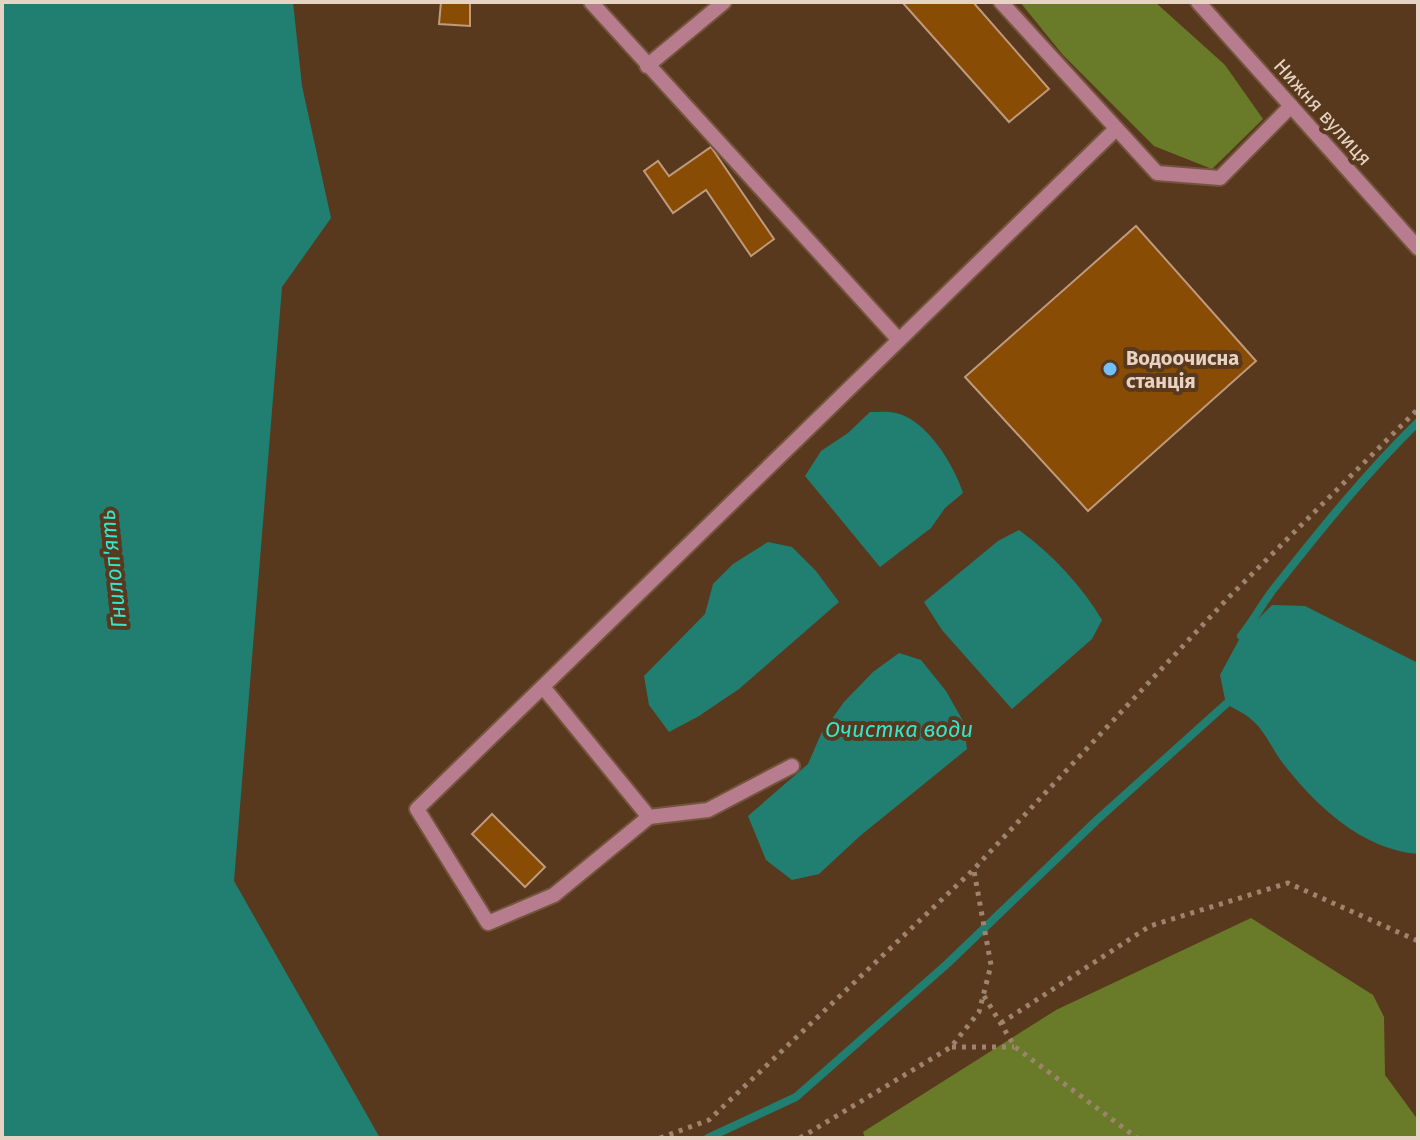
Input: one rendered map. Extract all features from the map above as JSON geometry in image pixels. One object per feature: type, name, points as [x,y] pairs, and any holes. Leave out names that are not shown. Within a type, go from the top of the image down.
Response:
[{"type":"street","points":[[591,2],[899,340]]},
{"type":"street","points":[[647,66],[724,2]]},
{"type":"street","points":[[1001,2],[1157,173],[1220,178],[1291,106]]},
{"type":"street","name":"Нижня вулиця","points":[[1198,2],[1418,248]]},
{"type":"street","points":[[792,766],[708,810],[649,817],[554,895],[488,923],[417,809],[1116,129]]},
{"type":"street","points":[[543,687],[649,817]]},
{"type":"path","points":[[660,1138],[709,1120],[973,870],[1228,598],[1418,409]]},
{"type":"path","points":[[800,1138],[951,1047],[979,1012],[991,965],[973,870]]},
{"type":"path","points":[[1001,1023],[1150,926],[1288,883],[1418,941]]},
{"type":"path","points":[[984,995],[1015,1047],[1137,1138]]},
{"type":"path","points":[[951,1047],[1015,1047]]},
{"type":"green space","points":[[1020,2],[1155,2],[1225,65],[1263,119],[1212,169],[1154,146],[1063,55]]},
{"type":"green space","points":[[1251,918],[1373,995],[1384,1017],[1385,1075],[1418,1120],[1418,1138],[865,1138],[863,1132],[1056,1010]]},
{"type":"water","name":"Гнилоп'ять","points":[[2,2],[293,2],[302,86],[331,218],[282,287],[234,881],[380,1138],[2,1138]]},
{"type":"water","points":[[870,412],[896,413],[918,425],[946,457],[963,493],[945,508],[931,528],[880,567],[805,476],[821,451],[848,433]]},
{"type":"water","name":"Очистка води","points":[[1019,530],[1065,571],[1102,620],[1092,639],[1012,709],[942,630],[924,602],[998,541]]},
{"type":"water","points":[[768,542],[792,547],[816,571],[839,602],[739,689],[669,732],[649,705],[644,676],[705,614],[713,584],[733,564]]},
{"type":"water","points":[[1272,605],[1305,606],[1418,663],[1418,854],[1378,844],[1324,809],[1278,757],[1257,725],[1226,704],[1220,675],[1241,636]]},
{"type":"water","name":"Очистка води","points":[[899,653],[921,660],[946,691],[963,721],[967,749],[860,836],[819,874],[792,880],[766,860],[748,816],[808,764],[821,734],[844,702],[873,672]]},
{"type":"building","points":[[441,2],[470,2],[470,26],[439,24]]},
{"type":"building","points":[[902,2],[973,2],[1049,89],[1009,122]]},
{"type":"building","points":[[711,147],[774,239],[751,256],[706,190],[673,213],[644,171],[658,161],[669,176]]},
{"type":"building","name":"Водоочисна станція","points":[[1136,226],[1256,361],[1088,511],[965,377]]},
{"type":"building","points":[[492,814],[545,867],[525,887],[472,834]]},
{"type":"waterway","points":[[1241,636],[1271,592],[1327,523],[1418,422]]},
{"type":"waterway","points":[[708,1138],[796,1097],[947,964],[1098,819],[1226,704]]},
{"type":"place","name":"Водоочисна станція","points":[[1110,369]]}]
